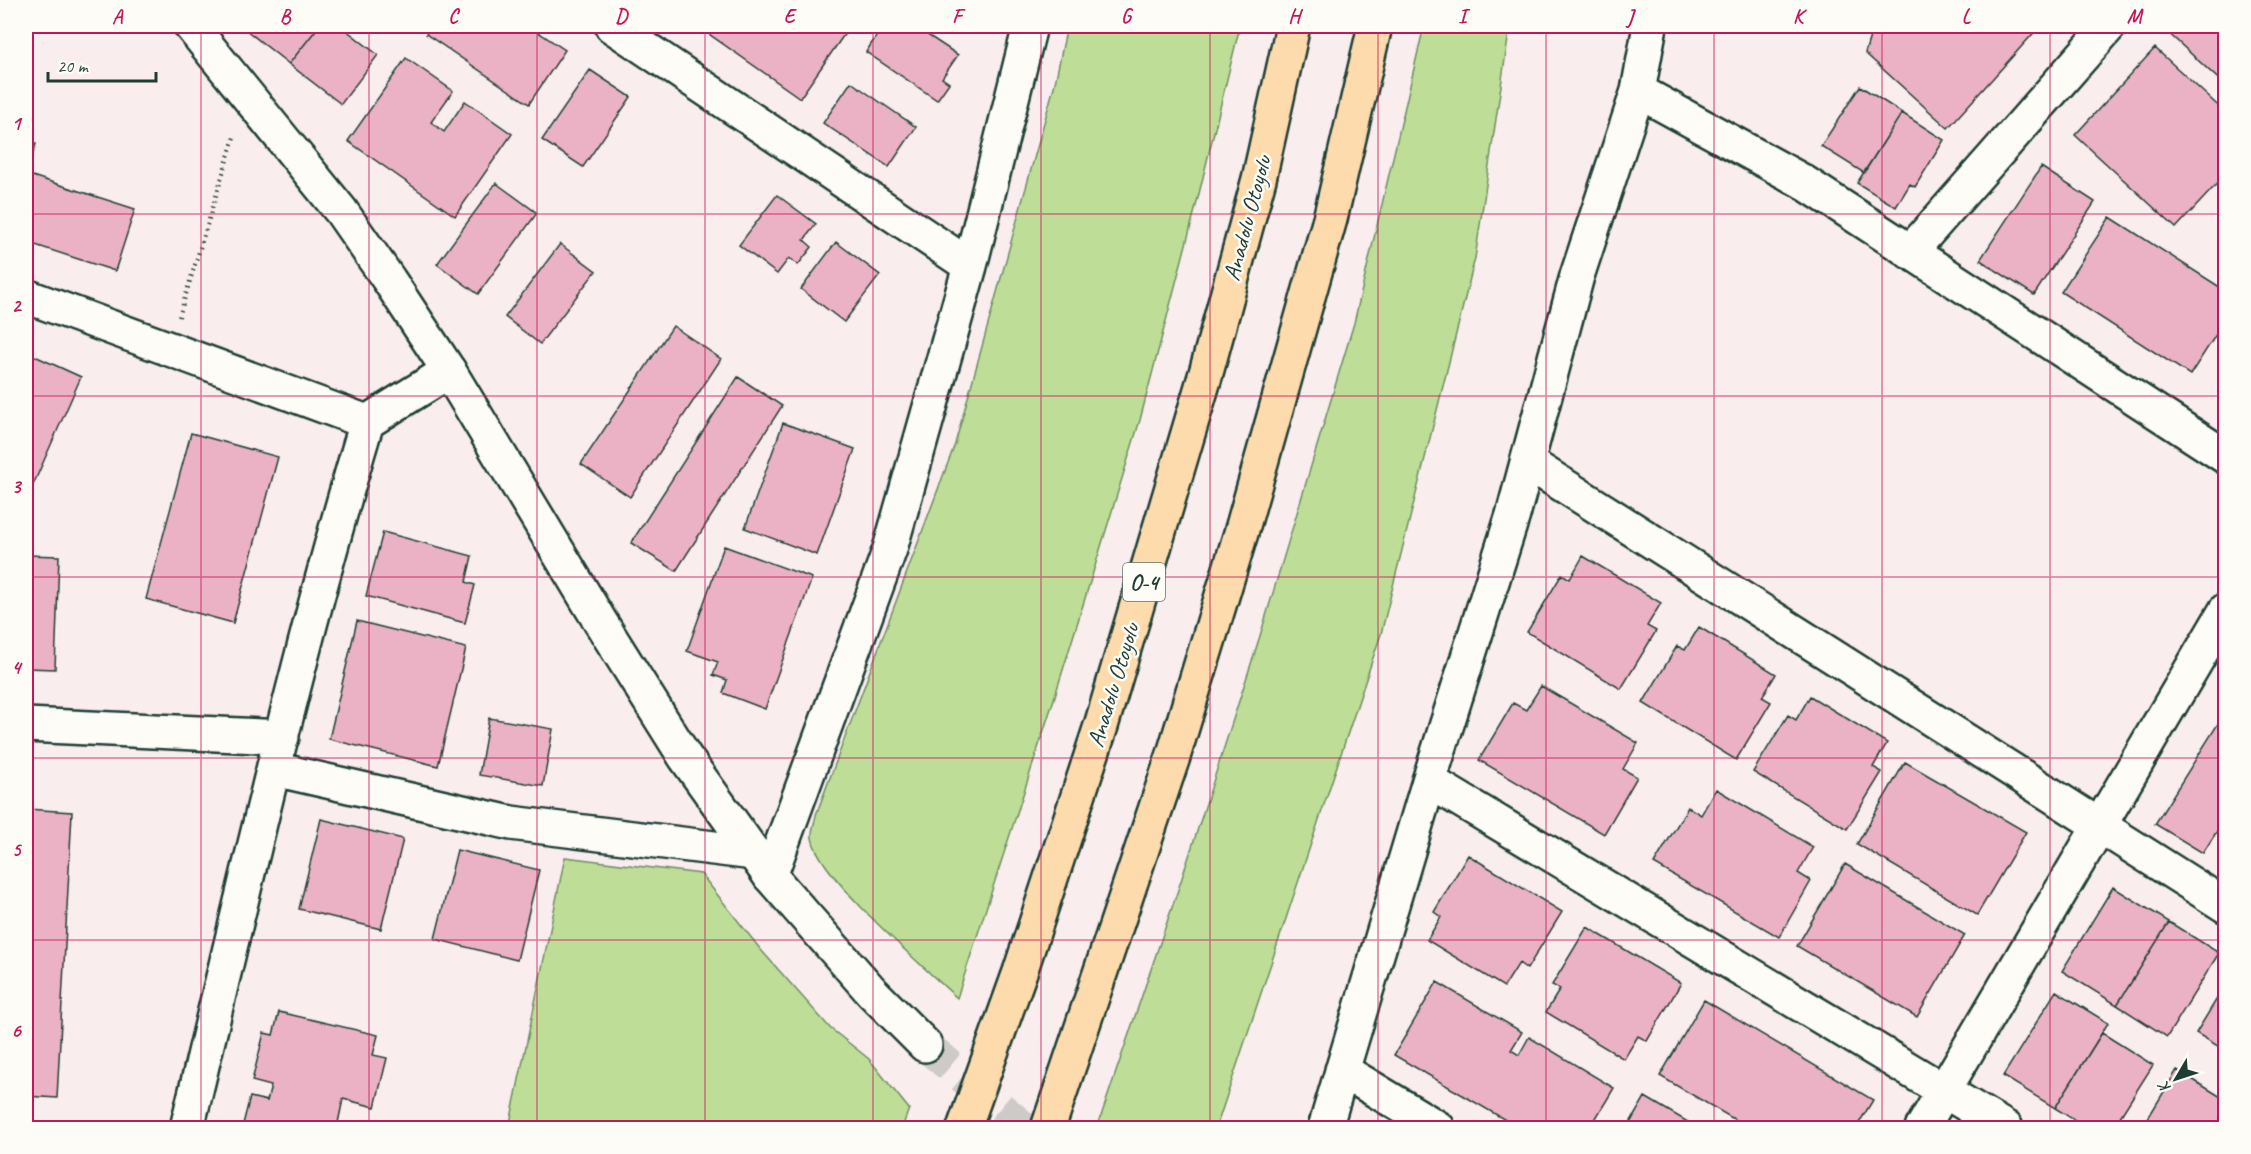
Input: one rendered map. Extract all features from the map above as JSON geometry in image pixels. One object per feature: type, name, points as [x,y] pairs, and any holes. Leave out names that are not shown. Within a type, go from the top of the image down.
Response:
[{"type":"highway","name":"Anadolu Otoyolu","points":[[964,1128],[1020,972],[1101,726],[1212,350],[1259,179],[1293,26]]},
{"type":"highway","points":[[1048,1128],[1173,758],[1241,533],[1330,219],[1376,26]]},
{"type":"street","points":[[191,26],[341,211],[449,371],[595,614],[685,757],[762,864],[872,992],[925,1045]]},
{"type":"street","points":[[612,26],[970,266]]},
{"type":"street","points":[[762,864],[890,549],[970,266],[1030,26]]},
{"type":"street","points":[[1325,1128],[1513,515],[1577,276],[1638,91],[1650,26]]},
{"type":"street","points":[[1910,252],[2109,26]]},
{"type":"street","points":[[1638,91],[1802,181],[2226,457]]},
{"type":"street","points":[[26,296],[367,422]]},
{"type":"street","points":[[187,1128],[336,524],[367,422],[449,371]]},
{"type":"street","points":[[1527,462],[2226,906]]},
{"type":"street","points":[[1922,1128],[2226,610]]},
{"type":"street","points":[[26,725],[282,737]]},
{"type":"street","points":[[274,769],[512,823],[762,864]]},
{"type":"street","points":[[1430,781],[2006,1128]]},
{"type":"street","points":[[1342,1070],[1438,1128]]},
{"type":"path","points":[[170,349],[247,94]]},
{"type":"green space","points":[[1067,26],[1240,26],[1140,420],[1054,699],[957,998],[853,898],[819,855],[812,832],[816,815],[955,444],[1055,83]]},
{"type":"green space","points":[[1424,26],[1510,26],[1475,258],[1381,634],[1216,1128],[1107,1128],[1099,1122],[1181,881],[1260,636],[1354,323]]},
{"type":"green space","points":[[565,857],[701,874],[761,950],[830,1028],[869,1059],[909,1109],[902,1128],[509,1128]]},
{"type":"building","points":[[241,26],[319,26],[289,64]]},
{"type":"building","points":[[319,26],[341,26],[378,55],[341,104],[289,64]]},
{"type":"building","points":[[431,26],[529,26],[565,50],[529,104],[426,34]]},
{"type":"building","points":[[710,26],[842,26],[848,29],[800,98],[706,32]]},
{"type":"building","points":[[883,26],[914,26],[958,55],[942,78],[949,83],[937,100],[866,52]]},
{"type":"building","points":[[1873,26],[2040,26],[1948,128],[1865,53]]},
{"type":"building","points":[[2165,26],[2226,26],[2226,86],[2163,28]]},
{"type":"building","points":[[2155,48],[2226,113],[2226,174],[2176,228],[2075,135]]},
{"type":"building","points":[[406,58],[453,91],[431,122],[444,132],[465,101],[512,134],[455,216],[348,141]]},
{"type":"building","points":[[590,70],[631,97],[583,167],[542,140]]},
{"type":"building","points":[[851,82],[916,127],[889,167],[823,123]]},
{"type":"building","points":[[1860,86],[1902,113],[1864,173],[1821,146]]},
{"type":"building","points":[[1902,113],[1944,140],[1915,187],[1910,184],[1896,207],[1857,183]]},
{"type":"building","points":[[26,141],[36,144],[26,176]]},
{"type":"building","points":[[2041,167],[2095,202],[2034,295],[1980,260]]},
{"type":"building","points":[[26,174],[135,209],[115,271],[26,242]]},
{"type":"building","points":[[496,183],[537,213],[478,294],[437,264]]},
{"type":"building","points":[[777,195],[816,224],[804,240],[812,247],[798,265],[789,258],[777,274],[739,245]]},
{"type":"building","points":[[2110,217],[2226,291],[2226,319],[2190,375],[2061,292]]},
{"type":"building","points":[[836,242],[880,275],[844,322],[801,289]]},
{"type":"building","points":[[560,244],[596,271],[540,344],[505,317]]},
{"type":"building","points":[[673,326],[721,359],[630,497],[581,464]]},
{"type":"building","points":[[26,352],[81,377],[26,501]]},
{"type":"building","points":[[738,377],[782,406],[676,571],[631,543]]},
{"type":"building","points":[[783,423],[855,449],[817,555],[745,528]]},
{"type":"building","points":[[191,433],[278,457],[233,623],[146,599]]},
{"type":"building","points":[[383,532],[472,556],[466,582],[475,585],[465,623],[366,596]]},
{"type":"building","points":[[724,546],[812,578],[765,709],[723,693],[727,680],[713,675],[718,662],[687,651]]},
{"type":"building","points":[[26,555],[59,556],[55,669],[26,668]]},
{"type":"building","points":[[1583,556],[1661,603],[1647,626],[1656,631],[1621,689],[1527,632],[1562,574],[1570,579]]},
{"type":"building","points":[[357,621],[466,648],[438,766],[329,739]]},
{"type":"building","points":[[1699,627],[1776,674],[1762,697],[1771,702],[1736,760],[1643,703],[1677,646],[1685,650]]},
{"type":"building","points":[[1541,686],[1638,743],[1623,769],[1637,777],[1604,834],[1479,760],[1513,703],[1526,710]]},
{"type":"building","points":[[1810,696],[1887,743],[1873,767],[1882,772],[1847,829],[1753,772],[1788,715],[1796,720]]},
{"type":"building","points":[[2226,711],[2226,817],[2203,853],[2155,824]]},
{"type":"building","points":[[489,718],[553,729],[543,786],[479,775]]},
{"type":"building","points":[[1905,762],[2026,832],[1977,915],[1857,844]]},
{"type":"building","points":[[1716,789],[1813,847],[1798,873],[1811,881],[1779,937],[1654,864],[1688,807],[1701,815]]},
{"type":"building","points":[[26,809],[72,812],[57,1098],[26,1096]]},
{"type":"building","points":[[321,819],[403,839],[381,929],[299,909]]},
{"type":"building","points":[[457,850],[539,870],[517,960],[435,939]]},
{"type":"building","points":[[1468,855],[1562,912],[1527,969],[1519,963],[1504,987],[1427,940],[1441,917],[1434,912]]},
{"type":"building","points":[[1845,864],[1965,935],[1917,1017],[1797,946]]},
{"type":"building","points":[[2113,887],[2169,922],[2117,1005],[2062,971]]},
{"type":"building","points":[[2169,922],[2219,953],[2167,1037],[2117,1005]]},
{"type":"building","points":[[1587,927],[1681,983],[1647,1041],[1638,1036],[1624,1059],[1546,1012],[1560,989],[1552,985]]},
{"type":"building","points":[[1437,982],[1522,1032],[1511,1050],[1519,1055],[1529,1037],[1614,1088],[1590,1128],[1519,1128],[1394,1055]]},
{"type":"building","points":[[2226,984],[2226,1051],[2196,1033]]},
{"type":"building","points":[[2056,991],[2108,1023],[2055,1108],[2003,1076]]},
{"type":"building","points":[[1704,1000],[1873,1100],[1856,1128],[1749,1128],[1660,1076]]},
{"type":"building","points":[[279,1012],[378,1035],[373,1055],[387,1058],[375,1107],[343,1099],[338,1123],[361,1128],[242,1128],[250,1097],[267,1101],[271,1086],[252,1081],[264,1033],[273,1035]]},
{"type":"building","points":[[2102,1033],[2153,1065],[2113,1128],[2087,1128],[2055,1108]]},
{"type":"building","points":[[2177,1070],[2226,1100],[2226,1111],[2214,1128],[2142,1128]]},
{"type":"building","points":[[1645,1097],[1698,1128],[1627,1128]]},
{"type":"building","points":[[2226,1111],[2226,1128],[2214,1128]]},
{"type":"tunnel","points":[[925,1045],[1024,1128]]}]
